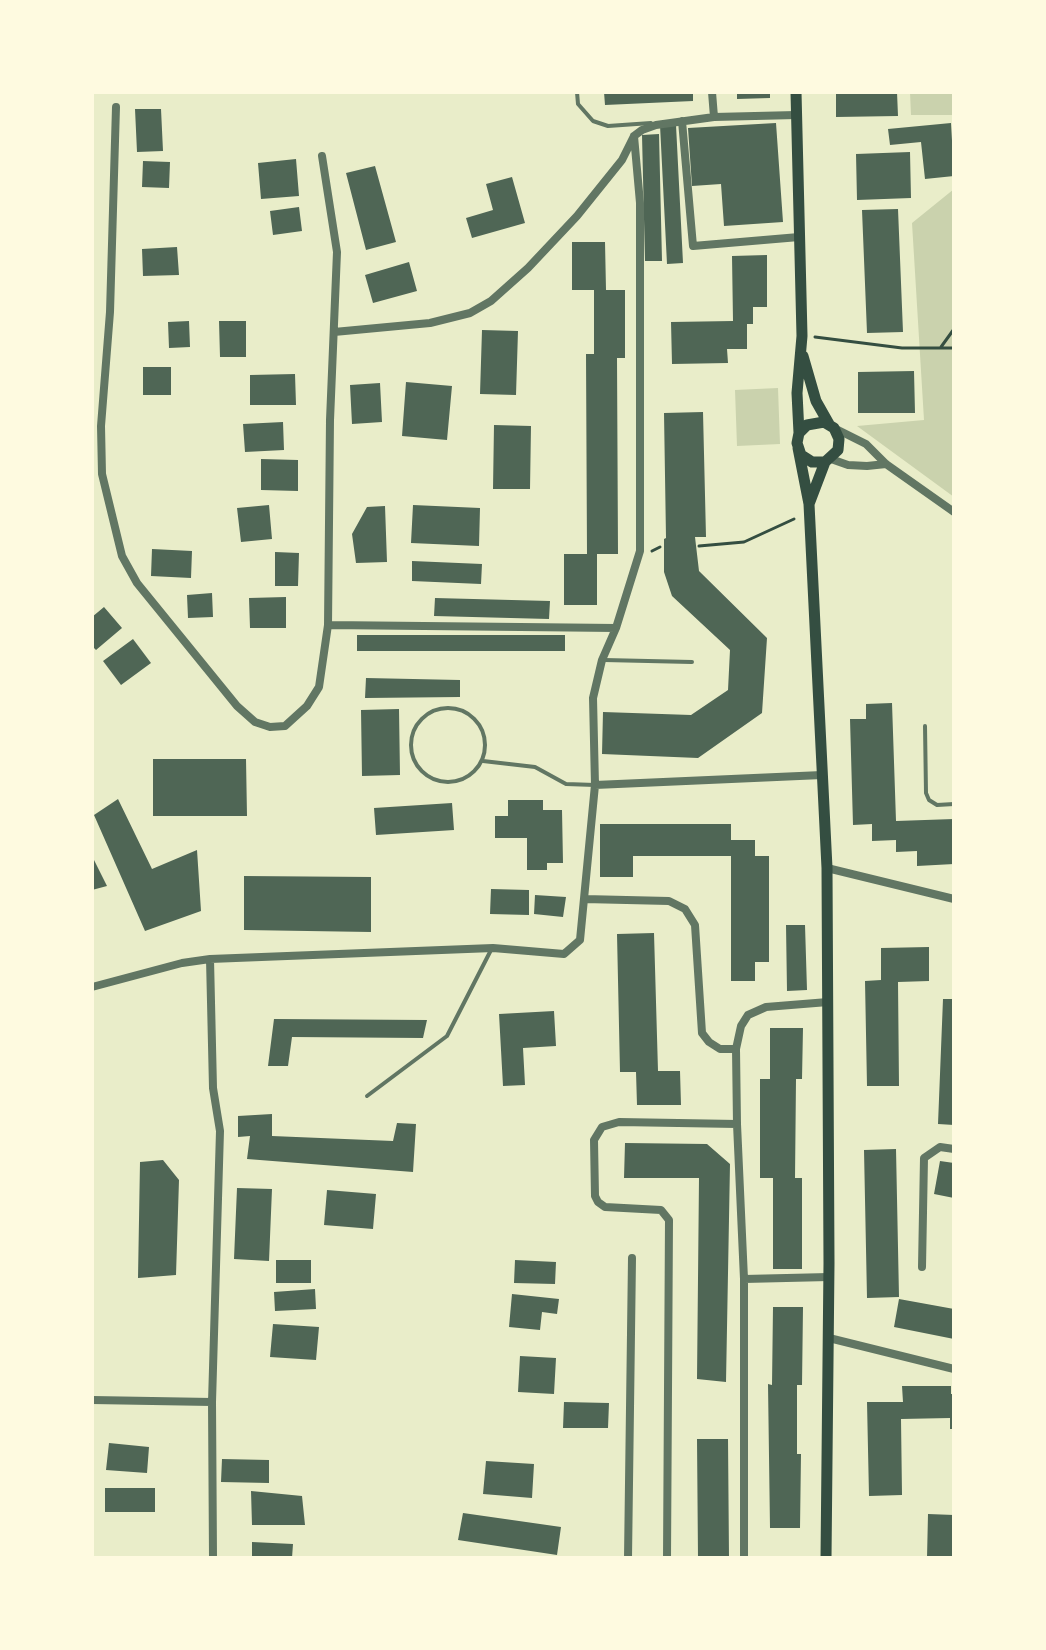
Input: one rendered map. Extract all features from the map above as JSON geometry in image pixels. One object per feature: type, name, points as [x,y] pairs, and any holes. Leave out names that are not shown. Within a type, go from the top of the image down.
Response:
[{"type":"main road","points":[[796,92],[802,336],[797,393],[798,448],[810,517],[827,868],[829,1338],[826,1558]]},
{"type":"main road","points":[[802,351],[816,401],[839,439],[838,450],[828,461],[809,504]]},
{"type":"main road","points":[[799,433],[812,422],[831,426]]},
{"type":"main road","points":[[798,448],[812,462],[828,461]]},
{"type":"street","points":[[712,92],[714,117]]},
{"type":"street","points":[[116,107],[110,312],[101,426],[102,474],[122,556],[137,583],[237,706],[255,722],[270,727],[285,726],[307,706],[319,687],[328,625],[330,420],[337,252],[322,156]]},
{"type":"street","points":[[334,332],[430,323],[470,313],[491,301],[528,268],[577,216],[622,160],[634,136],[656,125],[714,117],[796,115]]},
{"type":"street","points":[[682,121],[693,246],[799,237]]},
{"type":"street","points":[[92,987],[182,963],[210,959],[493,948],[564,954],[580,940],[595,785],[593,698],[602,660],[616,628],[640,551],[640,203],[634,136]]},
{"type":"street","points":[[831,426],[866,444],[886,464],[954,512]]},
{"type":"street","points":[[828,461],[867,466],[886,464]]},
{"type":"street","points":[[328,625],[616,628]]},
{"type":"street","points":[[595,785],[822,775]]},
{"type":"street","points":[[827,868],[954,899]]},
{"type":"street","points":[[584,899],[669,901],[685,909],[695,925],[702,1033],[720,1049],[736,1049]]},
{"type":"street","points":[[210,959],[213,1088],[220,1131],[212,1402],[213,1558]]},
{"type":"street","points":[[744,1558],[744,1279],[736,1049],[741,1026],[748,1015],[766,1007],[828,1002]]},
{"type":"street","points":[[667,1558],[669,1220],[661,1210],[605,1207],[598,1202],[595,1196],[594,1140],[602,1127],[619,1122],[737,1124]]},
{"type":"street","points":[[922,1267],[924,1158],[940,1147],[954,1149]]},
{"type":"street","points":[[628,1558],[632,1258]]},
{"type":"street","points":[[744,1279],[829,1277]]},
{"type":"street","points":[[829,1338],[954,1369]]},
{"type":"street","points":[[92,1400],[212,1402]]},
{"type":"lane","points":[[577,92],[578,104],[583,112],[593,121],[608,126],[682,121]]},
{"type":"lane","points":[[602,660],[692,662]]},
{"type":"lane","points":[[453,707],[474,717],[486,738],[483,761],[467,779],[443,783],[421,773],[410,752],[413,728],[429,711],[453,707]]},
{"type":"lane","points":[[925,726],[926,793],[929,800],[937,805],[954,804]]},
{"type":"lane","points":[[483,761],[535,767],[566,784],[595,785]]},
{"type":"lane","points":[[367,1096],[447,1036],[493,948]]},
{"type":"path","points":[[941,347],[954,329]]},
{"type":"path","points":[[802,336],[902,348],[954,348]]},
{"type":"path","points":[[699,546],[744,542],[790,519],[810,517]]},
{"type":"green space","points":[[910,92],[954,92],[954,115],[911,115]]},
{"type":"green space","points":[[954,189],[954,497],[857,426],[924,420],[912,223]]},
{"type":"green space","points":[[778,388],[780,444],[737,446],[735,390]]},
{"type":"building","points":[[604,92],[693,92],[693,101],[605,105]]},
{"type":"building","points":[[737,92],[770,92],[770,98],[737,99]]},
{"type":"building","points":[[836,92],[897,92],[898,116],[836,117]]},
{"type":"building","points":[[135,109],[161,109],[163,151],[137,152]]},
{"type":"building","points":[[776,123],[783,222],[724,226],[721,184],[692,186],[688,128]]},
{"type":"building","points":[[951,123],[954,176],[925,179],[921,142],[890,145],[888,129]]},
{"type":"building","points":[[660,125],[676,125],[683,263],[667,264]]},
{"type":"building","points":[[659,134],[662,261],[645,261],[642,135]]},
{"type":"building","points":[[910,152],[911,198],[857,200],[856,154]]},
{"type":"building","points":[[296,159],[299,196],[261,199],[258,163]]},
{"type":"building","points":[[143,161],[170,162],[169,188],[142,187]]},
{"type":"building","points":[[375,166],[396,242],[366,250],[346,173]]},
{"type":"building","points":[[512,177],[525,223],[472,238],[466,218],[493,210],[486,184]]},
{"type":"building","points":[[299,207],[302,231],[273,235],[270,211]]},
{"type":"building","points":[[898,209],[903,332],[867,333],[862,210]]},
{"type":"building","points":[[572,242],[605,242],[606,290],[625,290],[625,358],[617,358],[618,554],[597,554],[597,605],[564,605],[564,554],[587,554],[586,354],[594,354],[594,290],[572,290]]},
{"type":"building","points":[[177,247],[179,275],[143,276],[142,249]]},
{"type":"building","points":[[767,255],[767,307],[753,307],[753,324],[747,324],[747,349],[727,349],[728,363],[672,364],[671,322],[733,321],[732,256]]},
{"type":"building","points":[[409,262],[417,291],[373,303],[365,275]]},
{"type":"building","points":[[189,321],[190,347],[169,348],[168,322]]},
{"type":"building","points":[[219,321],[246,321],[246,357],[220,357]]},
{"type":"building","points":[[482,330],[518,331],[516,395],[480,394]]},
{"type":"building","points":[[143,367],[171,367],[171,395],[143,395]]},
{"type":"building","points":[[914,371],[915,413],[858,413],[858,372]]},
{"type":"building","points":[[295,374],[296,405],[250,405],[250,375]]},
{"type":"building","points":[[406,382],[452,386],[447,440],[402,436]]},
{"type":"building","points":[[380,383],[382,422],[352,424],[350,385]]},
{"type":"building","points":[[703,412],[706,537],[695,537],[699,571],[767,638],[762,713],[698,758],[602,754],[603,712],[691,715],[728,690],[730,650],[672,596],[664,572],[664,413]]},
{"type":"building","points":[[283,422],[284,450],[245,452],[243,424]]},
{"type":"building","points":[[494,425],[531,426],[530,489],[493,489]]},
{"type":"building","points":[[261,459],[298,460],[298,491],[261,490]]},
{"type":"building","points":[[269,505],[272,539],[241,542],[237,508]]},
{"type":"building","points":[[413,505],[480,508],[479,546],[411,543]]},
{"type":"building","points":[[385,506],[387,562],[356,563],[352,534],[367,507]]},
{"type":"building","points":[[152,549],[192,551],[191,578],[151,576]]},
{"type":"building","points":[[275,552],[299,553],[298,586],[275,586]]},
{"type":"building","points":[[412,561],[482,564],[481,584],[412,581]]},
{"type":"building","points":[[212,593],[213,617],[188,618],[187,595]]},
{"type":"building","points":[[286,597],[286,628],[250,628],[249,598]]},
{"type":"building","points":[[435,598],[550,601],[549,619],[434,616]]},
{"type":"building","points":[[104,607],[122,628],[96,650],[92,646],[92,617]]},
{"type":"building","points":[[357,635],[565,635],[565,651],[357,651]]},
{"type":"building","points":[[133,639],[151,663],[121,685],[103,661]]},
{"type":"building","points":[[366,678],[460,680],[460,697],[365,698]]},
{"type":"building","points":[[892,703],[896,821],[954,819],[954,864],[917,866],[917,851],[896,852],[896,840],[872,841],[872,824],[853,825],[850,719],[866,719],[866,704]]},
{"type":"building","points":[[399,709],[400,775],[362,776],[361,710]]},
{"type":"building","points":[[153,759],[246,759],[247,816],[153,816]]},
{"type":"building","points":[[118,799],[152,869],[197,850],[201,911],[145,931],[94,815]]},
{"type":"building","points":[[508,800],[543,800],[543,810],[562,810],[563,863],[547,863],[547,870],[527,870],[527,838],[495,838],[495,816],[508,816]]},
{"type":"building","points":[[452,803],[454,830],[376,835],[374,808]]},
{"type":"building","points":[[600,824],[731,824],[731,840],[755,840],[755,856],[769,856],[769,962],[755,962],[755,981],[731,981],[731,856],[633,856],[633,877],[600,877]]},
{"type":"building","points":[[92,856],[107,886],[92,890]]},
{"type":"building","points":[[244,876],[371,877],[371,932],[244,930]]},
{"type":"building","points":[[491,889],[529,890],[529,915],[490,914]]},
{"type":"building","points":[[535,895],[566,897],[563,917],[534,914]]},
{"type":"building","points":[[786,925],[805,925],[807,990],[787,991]]},
{"type":"building","points":[[654,933],[658,1071],[680,1071],[681,1105],[637,1105],[636,1072],[620,1072],[617,934]]},
{"type":"building","points":[[929,947],[929,981],[898,982],[899,1086],[867,1086],[865,981],[881,980],[881,948]]},
{"type":"building","points":[[943,999],[954,999],[954,1125],[938,1124]]},
{"type":"building","points":[[554,1011],[556,1046],[523,1048],[525,1085],[503,1086],[499,1014]]},
{"type":"building","points":[[274,1019],[427,1020],[423,1038],[292,1037],[288,1066],[268,1066]]},
{"type":"building","points":[[770,1028],[803,1028],[802,1079],[796,1079],[795,1178],[802,1178],[802,1269],[773,1269],[773,1178],[760,1178],[760,1079],[770,1079]]},
{"type":"building","points":[[272,1114],[272,1136],[393,1141],[397,1123],[416,1124],[413,1172],[247,1159],[250,1136],[238,1137],[238,1116]]},
{"type":"building","points":[[625,1143],[707,1144],[730,1164],[726,1382],[697,1379],[699,1178],[624,1178]]},
{"type":"building","points":[[896,1149],[899,1297],[867,1298],[864,1150]]},
{"type":"building","points":[[163,1160],[179,1180],[176,1275],[138,1278],[140,1162]]},
{"type":"building","points":[[940,1161],[954,1163],[954,1198],[934,1194]]},
{"type":"building","points":[[237,1188],[272,1189],[269,1261],[234,1259]]},
{"type":"building","points":[[327,1190],[376,1194],[373,1229],[324,1225]]},
{"type":"building","points":[[276,1260],[311,1260],[311,1283],[276,1283]]},
{"type":"building","points":[[515,1260],[556,1262],[555,1284],[514,1283]]},
{"type":"building","points":[[315,1289],[316,1309],[275,1311],[274,1292]]},
{"type":"building","points":[[512,1294],[559,1299],[557,1314],[542,1312],[540,1330],[509,1327]]},
{"type":"building","points":[[899,1299],[954,1309],[954,1339],[894,1327]]},
{"type":"building","points":[[773,1307],[803,1307],[802,1385],[797,1385],[797,1454],[801,1454],[800,1528],[770,1528],[768,1384],[772,1385]]},
{"type":"building","points":[[273,1324],[319,1327],[316,1360],[270,1357]]},
{"type":"building","points":[[520,1356],[556,1358],[554,1394],[518,1392]]},
{"type":"building","points":[[902,1386],[951,1386],[951,1394],[954,1394],[954,1429],[950,1429],[950,1418],[901,1419],[902,1495],[869,1496],[867,1402],[903,1402]]},
{"type":"building","points":[[564,1402],[609,1403],[608,1428],[563,1428]]},
{"type":"building","points":[[697,1439],[728,1439],[729,1558],[698,1558]]},
{"type":"building","points":[[109,1443],[149,1447],[147,1473],[106,1470]]},
{"type":"building","points":[[222,1459],[269,1460],[269,1483],[221,1482]]},
{"type":"building","points":[[486,1461],[534,1464],[532,1498],[483,1494]]},
{"type":"building","points":[[105,1488],[155,1488],[155,1512],[105,1512]]},
{"type":"building","points":[[251,1491],[302,1496],[305,1525],[252,1525]]},
{"type":"building","points":[[463,1513],[561,1527],[557,1555],[458,1540]]},
{"type":"building","points":[[928,1514],[954,1515],[954,1558],[927,1558]]},
{"type":"building","points":[[252,1542],[293,1544],[292,1558],[252,1558]]}]
